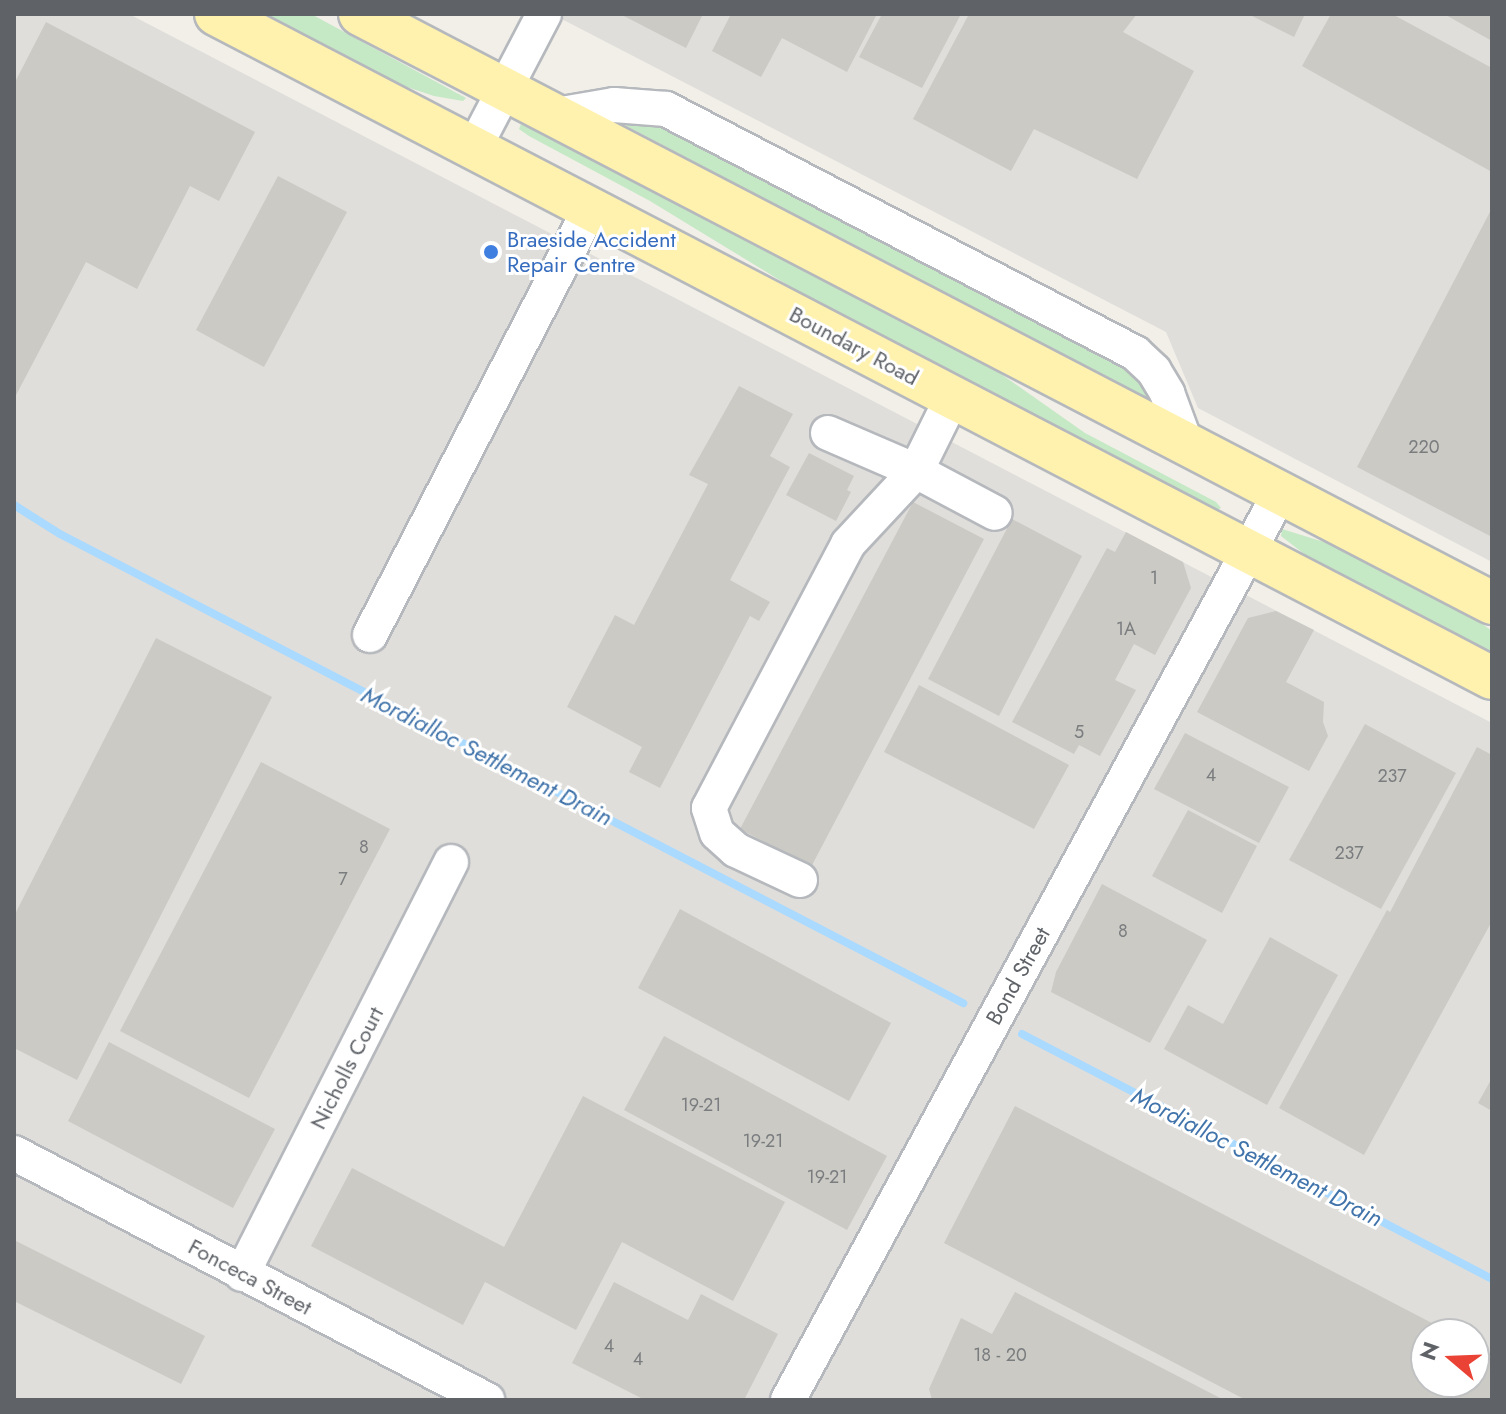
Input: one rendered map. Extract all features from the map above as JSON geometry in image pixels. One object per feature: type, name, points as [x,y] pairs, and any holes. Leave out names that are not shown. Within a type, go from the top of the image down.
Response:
[{"type":"main road","name":"Boundary Road","points":[[216,14],[1492,678]]},
{"type":"main road","points":[[360,14],[422,31],[505,88],[1492,603]]},
{"type":"street","points":[[474,148],[544,14]]},
{"type":"street","points":[[556,115],[614,105],[666,109],[1121,345],[1154,371],[1167,393],[1186,444]]},
{"type":"street","points":[[370,635],[590,209]]},
{"type":"street","points":[[800,880],[736,850],[717,833],[709,808],[848,544],[916,471],[952,398]]},
{"type":"street","points":[[828,433],[916,471],[995,513]]},
{"type":"street","name":"Bond Street","points":[[796,1397],[982,1043],[1280,493]]},
{"type":"street","name":"Nicholls Court","points":[[242,1274],[451,862]]},
{"type":"street","name":"Fonceca Street","points":[[14,1153],[487,1400]]},
{"type":"shaded area","points":[[14,14],[129,14],[1492,723],[1492,1400],[14,1400]]},
{"type":"shaded area","points":[[552,14],[1492,14],[1492,562],[1198,408],[1166,332]]},
{"type":"green space","points":[[262,14],[311,14],[466,98],[463,101],[434,96],[395,83]]},
{"type":"green space","points":[[617,121],[653,121],[1110,359],[1144,381],[1157,406]]},
{"type":"green space","points":[[521,124],[966,354],[1001,374],[1085,433],[1216,502],[1221,508],[1216,510],[1203,505],[804,295],[650,201],[529,136],[519,129]]},
{"type":"green space","points":[[1282,529],[1327,543],[1481,623],[1492,631],[1492,652],[1312,560],[1281,536]]},
{"type":"building","points":[[620,14],[703,14],[686,48]]},
{"type":"building","points":[[731,14],[877,14],[847,72],[782,38],[761,77],[712,51]]},
{"type":"building","points":[[882,14],[961,14],[922,88],[859,57]]},
{"type":"building","points":[[969,14],[1137,14],[1123,32],[1194,71],[1137,179],[1034,129],[1011,171],[913,119]]},
{"type":"building","points":[[1248,14],[1305,14],[1294,37]]},
{"type":"building","points":[[1331,14],[1392,14],[1492,68],[1492,172],[1302,66]]},
{"type":"building","points":[[1444,14],[1492,14],[1492,41]]},
{"type":"building","points":[[46,22],[255,132],[219,201],[190,186],[137,289],[86,262],[14,399],[14,84]]},
{"type":"building","points":[[278,176],[347,212],[264,367],[196,330]]},
{"type":"building","points":[[1492,208],[1492,537],[1357,467]]},
{"type":"building","points":[[739,386],[793,414],[770,456],[790,467],[730,580],[770,602],[759,621],[750,616],[660,788],[629,772],[642,747],[567,707],[615,615],[634,625],[708,484],[689,475]]},
{"type":"building","points":[[809,453],[854,476],[847,490],[851,492],[836,521],[786,495]]},
{"type":"building","points":[[913,502],[984,539],[811,867],[740,829]]},
{"type":"building","points":[[1012,519],[1082,556],[999,716],[928,679]]},
{"type":"building","points":[[1126,532],[1183,562],[1191,588],[1155,655],[1134,644],[1115,680],[1136,690],[1100,756],[1079,745],[1074,754],[1012,722],[1107,548],[1115,552]]},
{"type":"building","points":[[1276,611],[1314,630],[1286,682],[1324,702],[1323,722],[1328,736],[1309,771],[1197,712],[1248,618]]},
{"type":"building","points":[[156,638],[272,697],[77,1080],[14,1048],[14,916]]},
{"type":"building","points":[[919,685],[1069,765],[1034,829],[884,752]]},
{"type":"building","points":[[1365,724],[1456,773],[1381,909],[1289,860]]},
{"type":"building","points":[[1185,733],[1289,787],[1259,843],[1154,789]]},
{"type":"building","points":[[1477,747],[1492,755],[1492,921],[1364,1155],[1279,1108],[1387,910],[1390,912]]},
{"type":"building","points":[[261,762],[390,829],[249,1098],[120,1031]]},
{"type":"building","points":[[1188,810],[1257,846],[1222,913],[1152,876]]},
{"type":"building","points":[[1102,884],[1207,940],[1150,1043],[1051,992],[1056,972]]},
{"type":"building","points":[[680,909],[891,1023],[849,1101],[638,988]]},
{"type":"building","points":[[1270,937],[1338,975],[1267,1105],[1164,1049],[1188,1005],[1223,1024]]},
{"type":"building","points":[[664,1036],[887,1156],[847,1230],[624,1110]]},
{"type":"building","points":[[109,1042],[275,1129],[233,1208],[68,1121]]},
{"type":"building","points":[[1492,1078],[1492,1111],[1478,1103]]},
{"type":"building","points":[[583,1096],[785,1202],[733,1301],[622,1242],[576,1330],[485,1282],[463,1325],[311,1246],[352,1168],[504,1247]]},
{"type":"building","points":[[1015,1106],[1422,1318],[1410,1318],[1410,1398],[1490,1398],[1490,1353],[1492,1400],[1246,1400],[944,1243]]},
{"type":"building","points":[[14,1240],[205,1336],[181,1384],[14,1301]]},
{"type":"building","points":[[614,1282],[688,1320],[701,1294],[778,1334],[744,1400],[645,1400],[572,1363]]},
{"type":"building","points":[[1015,1292],[1224,1400],[932,1400],[929,1389],[961,1318],[992,1334]]},
{"type":"waterway","name":"Mordialloc Settlement Drain","points":[[14,505],[60,534],[963,1003]]},
{"type":"waterway","name":"Mordialloc Settlement Drain","points":[[1022,1034],[1492,1279]]},
{"type":"place","name":"Braeside Accident Repair Centre","points":[[491,252]]}]
